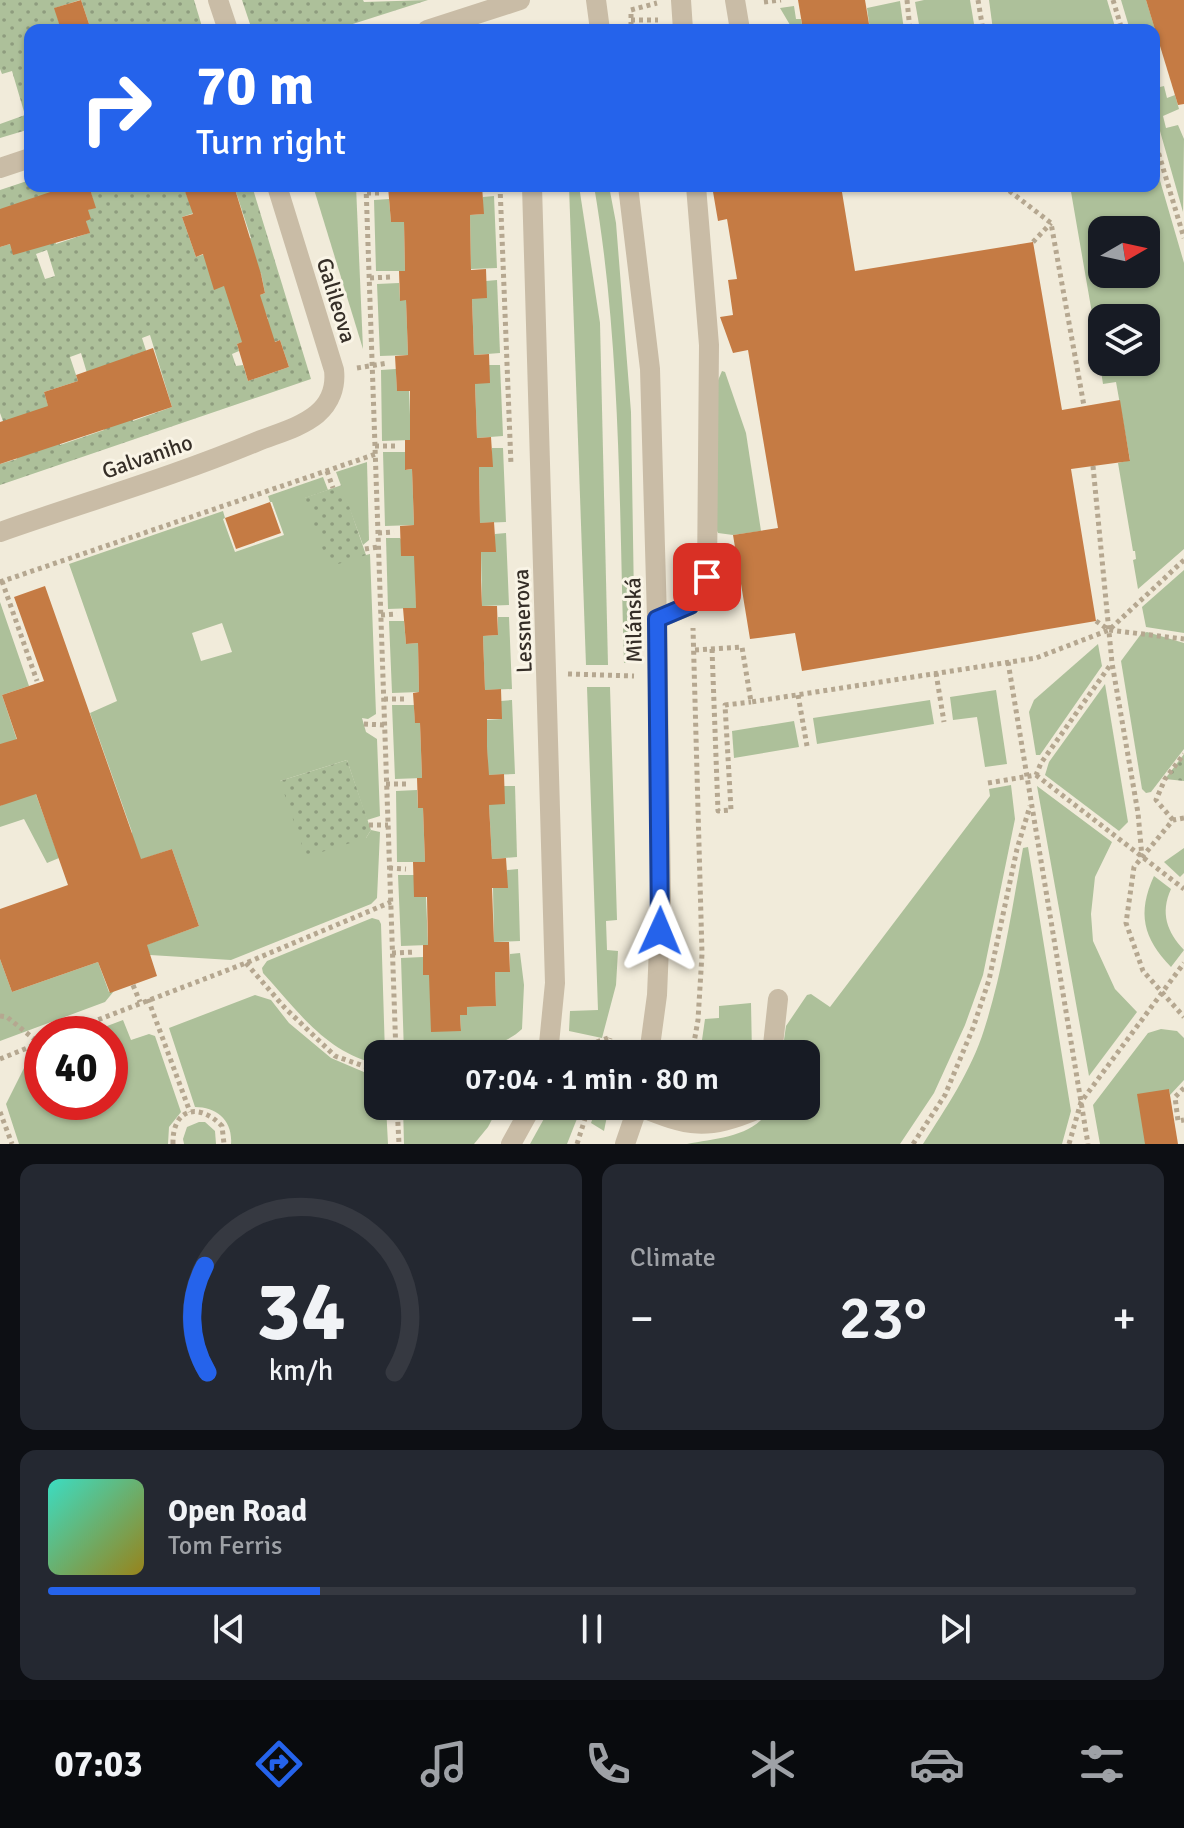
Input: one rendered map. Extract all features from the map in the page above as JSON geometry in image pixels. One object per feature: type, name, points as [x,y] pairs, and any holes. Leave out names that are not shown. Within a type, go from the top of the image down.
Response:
[{"type":"street","points":[[218,0],[226,24]]},
{"type":"street","points":[[465,24],[490,20],[520,0]]},
{"type":"street","points":[[596,0],[599,24]]},
{"type":"street","points":[[735,0],[739,24]]},
{"type":"street","points":[[671,1],[681,24]]},
{"type":"street","points":[[0,168],[24,160]]},
{"type":"street","name":"Galileova","points":[[279,192],[334,376],[329,399],[308,421]]},
{"type":"street","name":"Lessnerova","points":[[532,192],[555,983],[549,1040]]},
{"type":"street","name":"Milánská","points":[[629,192],[650,369],[657,619],[661,899],[657,995],[651,1040]]},
{"type":"street","points":[[657,619],[690,605],[707,577],[709,345],[696,192]]},
{"type":"street","name":"Galvaniho","points":[[0,532],[229,453],[308,421]]},
{"type":"street","points":[[774,1040],[778,999]]},
{"type":"street","points":[[511,1144],[524,1120]]},
{"type":"street","points":[[625,1144],[633,1120]]},
{"type":"street","points":[[671,1120],[697,1126],[729,1120]]},
{"type":"path","points":[[764,2],[781,0]]},
{"type":"path","points":[[907,0],[909,24]]},
{"type":"path","points":[[978,0],[982,24]]},
{"type":"path","points":[[1113,0],[1120,24]]},
{"type":"path","points":[[631,24],[631,10],[671,1]]},
{"type":"path","points":[[1160,158],[1184,238]]},
{"type":"path","points":[[366,192],[395,1040]]},
{"type":"path","points":[[378,192],[382,193]]},
{"type":"path","points":[[1011,192],[1051,223],[1084,406]]},
{"type":"path","points":[[1033,242],[1051,223]]},
{"type":"path","points":[[370,278],[391,277]]},
{"type":"path","points":[[372,363],[388,363]]},
{"type":"path","points":[[503,442],[511,441]]},
{"type":"path","points":[[375,446],[397,446]]},
{"type":"path","points":[[37,681],[1,581],[376,454]]},
{"type":"path","points":[[1093,466],[1112,663],[1138,813],[1142,857]]},
{"type":"path","points":[[327,471],[333,488]]},
{"type":"path","points":[[378,533],[394,532]]},
{"type":"path","points":[[365,549],[378,547]]},
{"type":"path","points":[[712,649],[718,811],[731,810],[725,705],[1036,658],[1109,630],[1184,560]]},
{"type":"path","points":[[690,605],[696,674],[702,954],[694,1040]]},
{"type":"path","points":[[381,615],[397,614]]},
{"type":"path","points":[[1096,621],[1109,630],[1184,639]]},
{"type":"path","points":[[695,650],[742,647],[751,702]]},
{"type":"path","points":[[1008,662],[1088,1144]]},
{"type":"path","points":[[1036,775],[1041,763],[1112,663]]},
{"type":"path","points":[[936,673],[944,722]]},
{"type":"path","points":[[547,674],[696,674]]},
{"type":"path","points":[[798,695],[807,746]]},
{"type":"path","points":[[384,699],[406,699]]},
{"type":"path","points":[[364,724],[385,725]]},
{"type":"path","points":[[1173,820],[1156,800],[1165,779],[1184,754]]},
{"type":"path","points":[[988,783],[1036,775],[1184,889]]},
{"type":"path","points":[[386,784],[409,784]]},
{"type":"path","points":[[913,1144],[945,1095],[973,1028],[989,980],[1017,849],[1031,805]]},
{"type":"path","points":[[1184,818],[1173,820],[1134,867],[1126,923],[1143,971],[1184,1017]]},
{"type":"path","points":[[369,825],[388,825]]},
{"type":"path","points":[[389,868],[406,869]]},
{"type":"path","points":[[105,1016],[246,963],[391,902]]},
{"type":"path","points":[[392,953],[415,952]]},
{"type":"path","points":[[246,963],[285,1008],[335,1056],[364,1066]]},
{"type":"path","points":[[1069,1144],[1081,1102],[1184,963]]},
{"type":"path","points":[[133,985],[140,1002]]},
{"type":"path","points":[[148,999],[190,1112]]},
{"type":"path","points":[[0,1016],[7,1017],[24,1030]]},
{"type":"path","points":[[0,1059],[24,1049]]},
{"type":"path","points":[[1184,1088],[1175,1097],[1178,1121],[1184,1120]]},
{"type":"path","points":[[0,1112],[12,1144]]},
{"type":"path","points":[[173,1144],[172,1130],[179,1119],[190,1112],[210,1113],[222,1126],[224,1144]]},
{"type":"path","points":[[398,1120],[399,1144]]},
{"type":"path","points":[[577,1144],[584,1120]]},
{"type":"green space","points":[[0,0],[80,0],[55,8],[59,24],[24,24],[24,112],[12,71],[2,74]]},
{"type":"green space","points":[[81,0],[194,0],[201,24],[188,24],[89,24]]},
{"type":"green space","points":[[242,0],[428,0],[353,24],[250,24]]},
{"type":"green space","points":[[970,0],[974,24],[919,24],[915,2]]},
{"type":"green space","points":[[989,0],[1107,0],[1114,24],[992,24]]},
{"type":"green space","points":[[1121,0],[1146,0],[1153,24],[1128,24]]},
{"type":"green space","points":[[900,1],[903,24],[869,24],[867,8]]},
{"type":"green space","points":[[794,6],[796,19],[801,19],[802,24],[789,24],[780,8]]},
{"type":"green space","points":[[1164,86],[1167,98],[1175,95],[1179,109],[1163,116],[1166,128],[1178,125],[1184,139],[1183,212],[1160,131],[1160,87]]},
{"type":"green space","points":[[24,115],[24,131],[0,138],[0,124]]},
{"type":"green space","points":[[1160,181],[1184,263],[1184,549],[1138,589],[1133,560],[1136,559],[1135,551],[1118,463],[1130,460],[1116,382],[1103,384],[1102,376],[1160,376],[1160,304],[1090,304],[1071,192],[1160,192]]},
{"type":"green space","points":[[24,182],[24,192],[62,192],[43,210],[56,244],[89,233],[86,221],[88,210],[95,207],[91,192],[185,192],[194,213],[182,217],[196,257],[251,238],[236,192],[254,192],[311,379],[0,485],[0,464],[17,459],[0,413],[0,247],[10,244],[0,209],[0,190]],"holes":[[[47,250],[55,276],[45,279],[36,254]],[[261,273],[265,293],[240,303],[226,285],[214,289]],[[264,310],[268,319],[238,330],[235,320]],[[150,335],[172,407],[133,421],[112,363],[152,369],[142,338]],[[248,340],[252,350],[280,340],[289,367],[248,381],[243,365],[236,366],[232,354],[239,351],[237,344]],[[81,353],[104,430],[60,445],[44,392],[78,381],[70,357]]]},
{"type":"green space","points":[[315,192],[356,192],[363,349]]},
{"type":"green space","points":[[569,192],[580,192],[600,323],[608,665],[586,665]]},
{"type":"green space","points":[[595,192],[610,192],[616,223],[631,412],[635,663],[624,663],[614,364]]},
{"type":"green space","points":[[494,196],[497,268],[471,269],[470,215],[483,214],[483,197]]},
{"type":"green space","points":[[389,199],[391,222],[404,222],[405,271],[376,271],[374,200]]},
{"type":"green space","points":[[497,280],[500,353],[474,355],[472,299],[486,281]]},
{"type":"green space","points":[[399,283],[400,300],[406,300],[408,355],[380,356],[377,284]]},
{"type":"green space","points":[[489,365],[500,365],[503,436],[477,438],[475,384]]},
{"type":"green space","points":[[396,369],[397,391],[409,390],[411,440],[382,441],[381,370]]},
{"type":"green space","points":[[722,371],[725,372],[746,433],[761,531],[733,535],[718,533],[714,525],[716,385]]},
{"type":"green space","points":[[492,448],[503,448],[506,522],[480,523],[479,467],[492,466]]},
{"type":"green space","points":[[383,452],[405,452],[406,470],[412,469],[414,525],[385,526]]},
{"type":"green space","points":[[367,462],[369,540],[363,545],[336,472]]},
{"type":"green space","points":[[323,477],[328,490],[305,498],[366,555],[370,554],[376,714],[368,719],[362,718],[366,732],[377,739],[380,816],[367,820],[347,760],[280,781],[366,838],[371,830],[380,832],[377,898],[371,904],[231,960],[150,955],[146,945],[199,926],[172,849],[131,863],[132,832],[90,713],[117,701],[69,564],[223,511],[235,552],[284,535],[268,496]],"holes":[[[222,623],[232,652],[201,661],[192,633]]]},
{"type":"green space","points":[[342,485],[366,555],[329,567],[304,498]]},
{"type":"green space","points":[[506,533],[509,605],[482,606],[481,552],[495,552],[495,534]]},
{"type":"green space","points":[[386,538],[400,538],[415,556],[416,608],[388,609]]},
{"type":"green space","points":[[1184,570],[1184,633],[1146,627],[1142,607]]},
{"type":"green space","points":[[0,602],[29,686],[2,695],[18,743],[0,744]]},
{"type":"green space","points":[[498,617],[509,617],[512,689],[485,690],[483,636],[498,635]]},
{"type":"green space","points":[[389,621],[404,621],[406,644],[418,643],[419,692],[392,693]]},
{"type":"green space","points":[[1147,632],[1184,643],[1184,749],[1151,792],[1146,793],[1142,789],[1121,661],[1141,634]]},
{"type":"green space","points":[[1098,644],[1102,666],[1040,755],[1036,755],[1029,712],[1034,700]]},
{"type":"green space","points":[[1105,684],[1128,822],[1119,831],[1045,775],[1049,762]]},
{"type":"green space","points":[[587,687],[610,687],[617,920],[606,921],[607,950],[618,951],[616,985],[602,1038],[569,1031],[570,1011],[598,1010]]},
{"type":"green space","points":[[996,690],[1007,764],[985,767],[977,717],[953,720],[950,697]]},
{"type":"green space","points":[[512,700],[515,774],[488,775],[486,720],[501,719],[501,701]]},
{"type":"green space","points":[[930,700],[934,724],[817,744],[813,718]]},
{"type":"green space","points":[[392,705],[414,705],[415,722],[420,723],[422,778],[395,779]]},
{"type":"green space","points":[[794,721],[799,747],[734,758],[732,731]]},
{"type":"green space","points":[[1184,754],[1184,781],[1165,779]]},
{"type":"green space","points":[[347,760],[371,830],[366,838],[306,857],[280,781]]},
{"type":"green space","points":[[1011,785],[1015,819],[983,975],[965,1025],[934,1093],[900,1144],[687,1144],[723,1138],[746,1130],[760,1120],[820,1120],[820,1040],[784,1040],[786,1026],[807,995],[811,994],[830,1007],[990,796],[989,789]]},
{"type":"green space","points":[[504,786],[515,786],[517,857],[492,859],[489,805]]},
{"type":"green space","points":[[1037,786],[1112,842],[1095,877],[1091,914],[1093,941],[1115,989],[1137,1012],[1089,1076]]},
{"type":"green space","points":[[34,789],[59,858],[47,863],[24,819],[0,827],[0,806]]},
{"type":"green space","points":[[417,790],[418,808],[423,808],[425,862],[397,862],[396,791]]},
{"type":"green space","points":[[1028,847],[1071,1111],[1062,1144],[923,1144],[965,1075],[979,1045],[1002,963],[1023,848]]},
{"type":"green space","points":[[1184,848],[1184,873],[1180,877],[1164,862]]},
{"type":"green space","points":[[518,869],[520,941],[494,942],[493,888],[507,888],[507,870]]},
{"type":"green space","points":[[398,875],[414,875],[414,897],[426,897],[428,945],[401,946]]},
{"type":"green space","points":[[1154,876],[1171,889],[1166,906],[1167,922],[1184,950],[1171,967],[1154,946],[1146,924],[1146,902]]},
{"type":"green space","points":[[372,918],[379,920],[385,1040],[364,1040],[364,1060],[340,1049],[312,1027],[263,973],[262,968],[267,961]]},
{"type":"green space","points":[[520,953],[524,985],[522,1029],[511,1038],[404,1040],[401,958],[423,957],[423,975],[429,975],[461,1031],[460,1015],[467,1015],[467,1007],[496,1006],[495,972],[510,972],[510,954]]},
{"type":"green space","points":[[0,959],[12,992],[98,962],[109,992],[114,991],[105,1002],[67,1016],[24,1016],[24,1032],[0,1041]]},
{"type":"green space","points":[[255,995],[271,1000],[289,1023],[331,1058],[364,1072],[364,1120],[387,1120],[388,1144],[231,1144],[229,1129],[222,1117],[195,1107],[169,1028]]},
{"type":"green space","points":[[751,1003],[752,1040],[702,1040],[705,1019],[719,1018],[719,1006]]},
{"type":"green space","points":[[1161,1029],[1177,1031],[1184,1038],[1184,1080],[1170,1095],[1169,1089],[1145,1144],[1100,1144],[1093,1105],[1148,1033]]},
{"type":"green space","points":[[128,1032],[131,1040],[149,1034],[155,1036],[181,1112],[169,1127],[168,1144],[19,1144],[6,1104],[24,1068],[24,1120],[128,1120]]},
{"type":"green space","points":[[403,1120],[492,1120],[474,1144],[404,1144]]},
{"type":"green space","points":[[543,1120],[576,1120],[567,1144],[530,1144]]},
{"type":"green space","points":[[592,1120],[606,1120],[604,1131],[591,1123]]},
{"type":"green space","points":[[205,1122],[215,1131],[216,1144],[184,1144],[187,1127]]},
{"type":"building","points":[[81,0],[89,24],[59,24],[54,8]]},
{"type":"building","points":[[798,0],[865,0],[869,24],[802,24]]},
{"type":"building","points":[[1146,0],[1184,0],[1184,104],[1178,105],[1160,46],[1160,24],[1153,24]]},
{"type":"building","points":[[50,192],[91,192],[96,208],[88,210],[91,219],[86,221],[90,233],[13,255],[10,244],[0,247],[0,209]]},
{"type":"building","points":[[185,192],[236,192],[261,274],[265,293],[260,295],[275,342],[280,340],[289,367],[248,381],[237,344],[242,342],[224,286],[214,290],[203,254],[196,257],[182,217],[193,214]]},
{"type":"building","points":[[388,192],[482,192],[484,214],[470,215],[471,270],[486,269],[487,298],[472,299],[474,355],[489,354],[490,383],[475,384],[477,438],[491,437],[493,467],[479,467],[480,523],[494,522],[496,552],[481,552],[481,580],[482,606],[497,606],[498,635],[483,636],[485,690],[501,689],[502,719],[487,719],[487,747],[489,775],[504,774],[505,804],[489,805],[492,859],[506,858],[508,888],[492,888],[494,942],[509,942],[510,972],[495,972],[496,1006],[467,1007],[467,1015],[460,1015],[461,1031],[431,1032],[429,975],[423,975],[423,945],[428,945],[427,897],[414,897],[413,862],[425,862],[423,808],[418,808],[417,778],[422,778],[420,723],[415,723],[413,693],[419,692],[418,643],[406,644],[403,608],[416,608],[414,556],[401,556],[400,526],[414,525],[412,469],[405,470],[405,440],[410,440],[410,391],[397,391],[395,356],[408,355],[406,300],[400,301],[399,271],[405,271],[404,222],[391,222]]},
{"type":"building","points":[[713,192],[842,192],[855,271],[1033,242],[1062,410],[1120,400],[1130,461],[1071,469],[1096,621],[802,671],[795,633],[750,639],[733,535],[778,528],[748,350],[733,353],[720,317],[733,315],[728,280],[737,279],[727,219],[718,221]]},
{"type":"building","points":[[153,348],[172,407],[0,464],[0,422],[48,406],[44,392],[78,381],[76,375]]},
{"type":"building","points":[[270,502],[281,533],[236,549],[225,518]]},
{"type":"building","points":[[45,586],[141,859],[172,849],[199,926],[147,945],[157,976],[110,993],[98,962],[12,992],[0,959],[0,909],[68,885],[36,794],[0,806],[0,744],[17,739],[2,695],[44,681],[14,597]]},
{"type":"building","points":[[1169,1089],[1178,1144],[1145,1144],[1137,1094]]},
{"type":"route","points":[[660,931],[657,619],[690,605],[707,577]]}]
